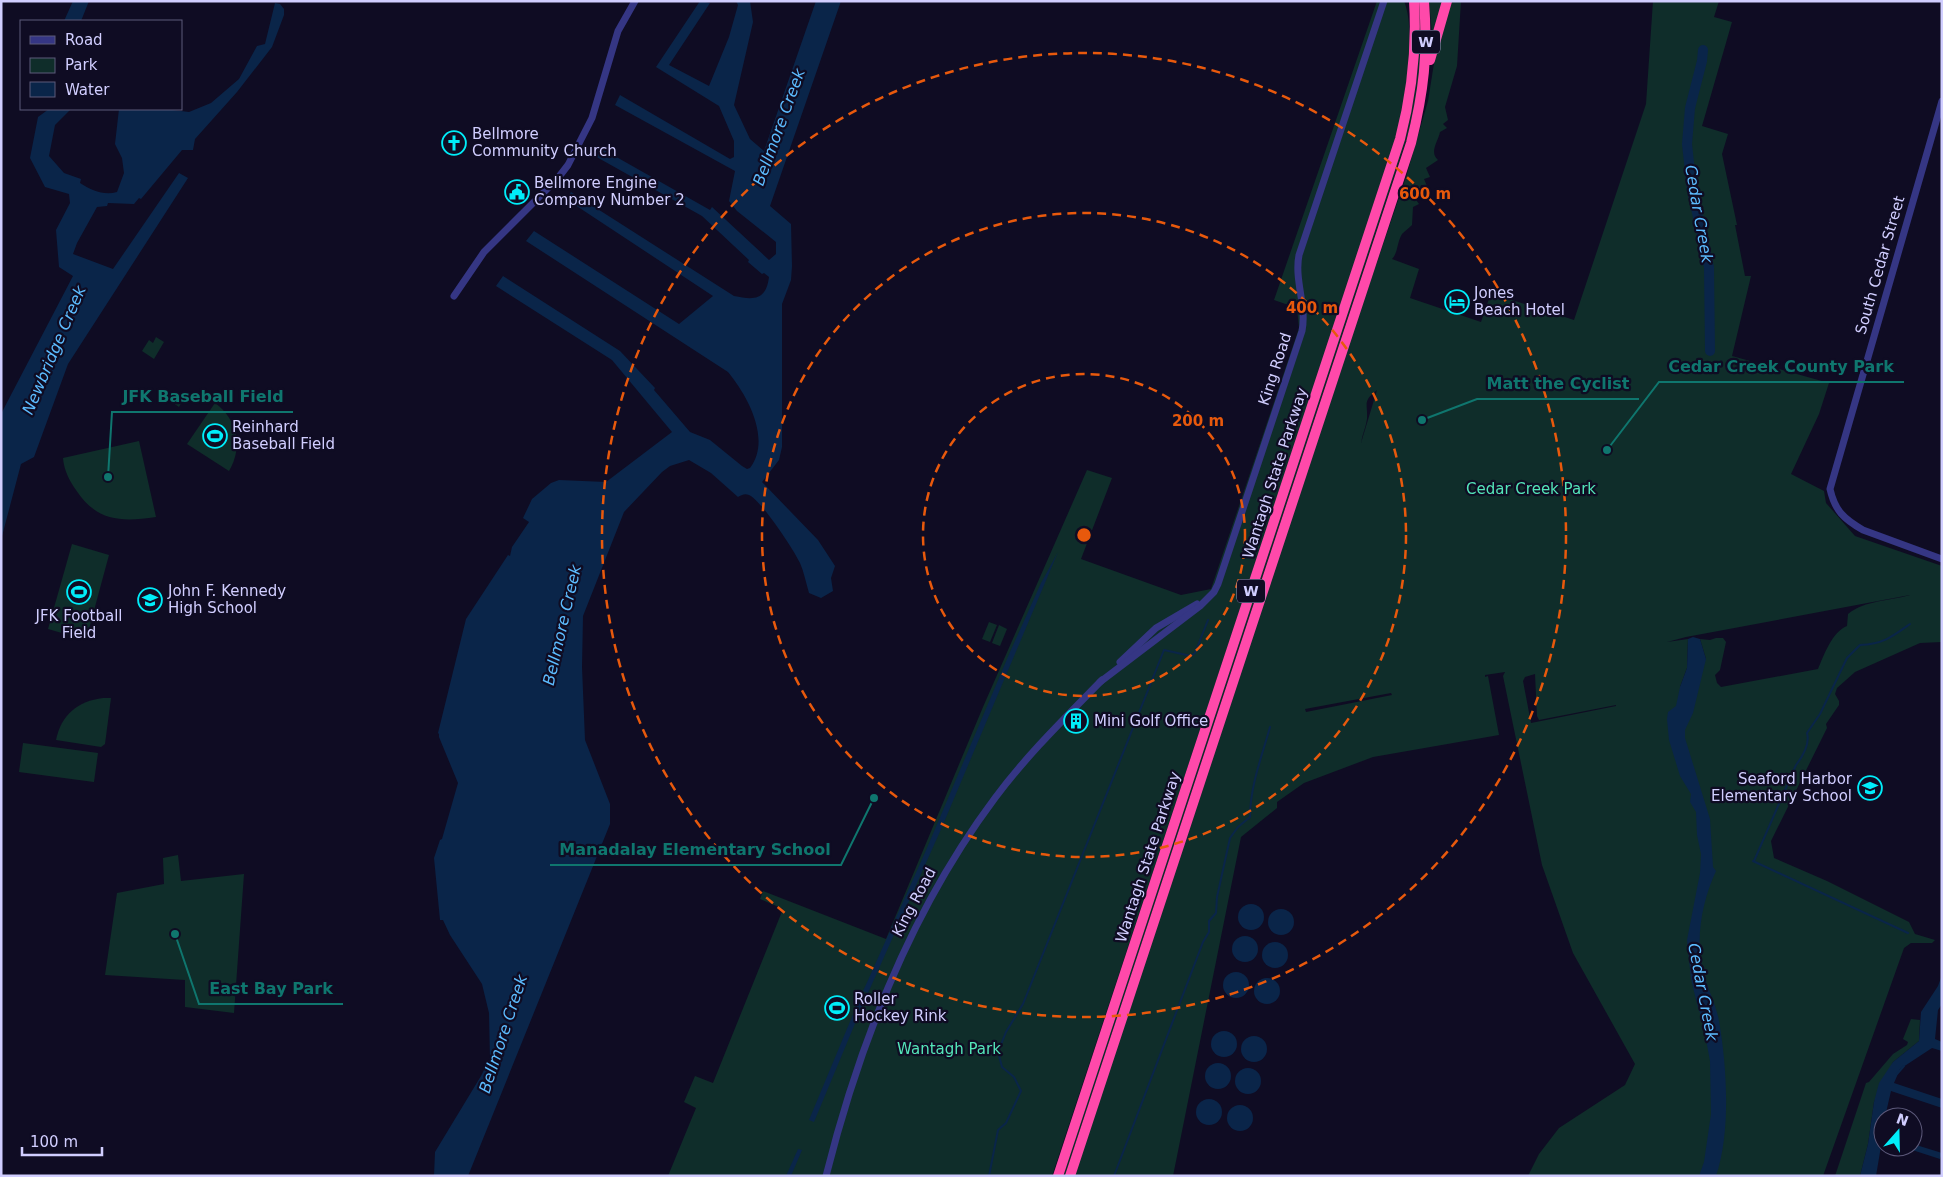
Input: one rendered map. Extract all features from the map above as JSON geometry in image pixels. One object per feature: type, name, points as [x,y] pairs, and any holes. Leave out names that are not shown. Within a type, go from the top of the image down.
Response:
[{"type":"highway","points":[[1406,1],[1410,17],[1413,83]]},
{"type":"highway","name":"Wantagh State Parkway","points":[[1058,1176],[1397,149],[1413,83],[1416,26],[1414,1]]},
{"type":"highway","name":"Wantagh State Parkway","points":[[1070,1176],[1411,142],[1424,83],[1426,52],[1424,1]]},
{"type":"highway","points":[[1424,83],[1447,1]]},
{"type":"street","points":[[454,296],[484,252],[558,178],[568,165],[592,118],[618,31],[635,1]]},
{"type":"street","name":"King Road","points":[[826,1176],[846,1102],[874,1021],[908,943],[938,883],[957,852],[1007,782],[1043,740],[1156,628],[1208,598],[1214,592],[1221,578],[1302,331],[1304,317],[1297,265],[1299,255],[1384,1]]},
{"type":"street","name":"South Cedar Street","points":[[1942,101],[1830,489],[1835,506],[1846,519],[1863,530],[1942,560]]},
{"type":"green space","name":"Wantagh Park","points":[[1377,1],[1404,1],[1408,14],[1408,69],[1396,139],[1052,1176],[668,1176],[696,1108],[684,1102],[695,1076],[713,1083],[783,909],[760,899],[763,891],[886,939],[983,707],[1087,470],[1112,478],[1081,559],[1181,595],[1211,589],[1299,328],[1297,308],[1274,300]]},
{"type":"green space","points":[[1419,1],[1422,61],[1417,99],[1407,138],[1065,1176],[1062,1176],[1405,137],[1417,70]]},
{"type":"green space","points":[[1429,1],[1444,2],[1432,34]]},
{"type":"green space","name":"Cedar Creek Park","points":[[1452,1],[1461,1],[1457,66],[1445,107],[1448,120],[1443,124],[1447,128],[1440,132],[1434,150],[1435,157],[1438,160],[1426,168],[1430,177],[1424,179],[1427,186],[1421,185],[1419,192],[1414,197],[1419,204],[1413,207],[1412,225],[1402,234],[1392,259],[1419,269],[1410,298],[1481,322],[1491,293],[1574,320],[1646,104],[1653,1],[1719,1],[1714,17],[1732,22],[1702,126],[1728,134],[1722,154],[1737,225],[1735,225],[1745,276],[1751,276],[1732,356],[1829,383],[1819,414],[1791,474],[1824,491],[1826,503],[1855,536],[1942,566],[1942,642],[1920,643],[1855,672],[1837,688],[1835,694],[1839,705],[1826,724],[1827,728],[1771,841],[1774,858],[1827,881],[1909,922],[1915,934],[1935,940],[1932,943],[1911,943],[1904,948],[1823,1176],[1528,1176],[1539,1154],[1559,1128],[1625,1085],[1635,1064],[1573,953],[1542,865],[1503,676],[1505,672],[1485,675],[1485,677],[1488,676],[1499,735],[1373,757],[1304,783],[1277,802],[1277,808],[1241,837],[1173,1176],[1074,1176],[1372,273],[1406,177],[1428,101],[1442,27]],"holes":[[[1377,390],[1361,443],[1367,419],[1369,397]],[[1910,595],[1870,603],[1848,614],[1847,626],[1837,633],[1818,669],[1721,687],[1717,683],[1715,675],[1720,670],[1726,642],[1723,638],[1700,639],[1706,659],[1680,687],[1687,668],[1688,639],[1667,642]],[[1535,674],[1537,716],[1539,720],[1616,706],[1531,723],[1523,681],[1525,677]],[[1391,693],[1392,695],[1306,712],[1305,709]]]},
{"type":"green space","points":[[156,337],[164,342],[154,359],[142,351],[149,340],[153,343]]},
{"type":"green space","points":[[173,394],[180,398],[181,403],[179,407],[169,400],[169,396]]},
{"type":"green space","name":"Reinhard Baseball Field","points":[[215,403],[229,417],[236,434],[236,453],[229,471],[187,444]]},
{"type":"green space","points":[[139,441],[156,517],[121,519],[102,514],[84,501],[76,490],[67,475],[63,458]]},
{"type":"green space","name":"JFK Football Field","points":[[72,544],[109,555],[86,640],[48,629]]},
{"type":"green space","points":[[989,622],[997,625],[990,642],[982,639]]},
{"type":"green space","points":[[999,625],[1007,629],[1000,646],[992,643]]},
{"type":"green space","points":[[111,698],[105,744],[101,747],[56,740],[62,723],[72,711],[86,702]]},
{"type":"green space","points":[[23,743],[98,753],[94,782],[19,772]]},
{"type":"green space","points":[[178,855],[181,881],[244,874],[234,1013],[185,1007],[185,980],[105,975],[117,893],[164,884],[163,858]]},
{"type":"green space","points":[[1911,1019],[1920,1020],[1919,1041],[1893,1062],[1874,1102],[1868,1144],[1860,1176],[1835,1176],[1866,1083],[1869,1082],[1893,1054],[1907,1045],[1908,1042],[1903,1039]]},
{"type":"water","points":[[73,1],[89,1],[81,20],[64,20]]},
{"type":"water","name":"Bellmore Creek","points":[[700,1],[710,3],[669,65],[709,86],[729,37],[738,5],[736,1],[750,1],[753,22],[734,105],[750,139],[764,151],[816,1],[841,1],[770,206],[791,224],[792,266],[791,280],[782,304],[782,447],[779,460],[762,482],[818,540],[835,566],[831,578],[833,591],[821,598],[809,593],[803,570],[797,557],[777,526],[761,506],[749,495],[745,494],[738,497],[711,473],[689,460],[670,466],[662,472],[624,512],[583,616],[582,667],[585,740],[610,804],[610,824],[468,1176],[434,1176],[435,1152],[490,1058],[489,1013],[482,984],[450,935],[443,920],[440,920],[434,858],[442,839],[458,783],[438,733],[466,619],[508,555],[510,556],[512,547],[529,522],[523,518],[532,499],[551,483],[559,480],[606,482],[672,432],[612,360],[496,286],[503,276],[620,351],[655,388],[654,390],[690,432],[710,440],[747,469],[750,468],[756,456],[759,444],[758,431],[749,405],[728,372],[526,241],[534,231],[679,324],[713,296],[566,199],[571,192],[734,296],[753,298],[762,295],[765,291],[769,277],[764,273],[762,274],[748,262],[749,260],[702,216],[593,155],[597,146],[710,210],[712,207],[769,260],[776,254],[776,242],[737,211],[729,201],[735,171],[615,105],[620,95],[730,159],[734,157],[734,141],[719,106],[656,67]]},
{"type":"water","name":"Newbridge Creek","points":[[275,3],[280,4],[284,9],[284,15],[272,47],[237,92],[195,139],[193,150],[182,150],[141,199],[139,198],[134,204],[108,203],[107,206],[97,207],[77,243],[73,254],[113,269],[179,173],[188,178],[68,364],[34,457],[21,464],[1,540],[1,414],[73,276],[59,267],[56,230],[70,203],[69,194],[45,187],[30,158],[38,117],[48,110],[70,110],[55,125],[49,156],[64,173],[81,179],[80,183],[89,188],[102,193],[117,192],[124,173],[122,158],[115,144],[119,110],[172,110],[189,112],[211,103],[239,79],[257,46],[265,44]]},
{"type":"water","points":[[1058,552],[942,827],[868,993],[863,991],[927,848],[1010,652],[1041,583]]},
{"type":"water","points":[[1693,637],[1700,639],[1706,659],[1693,713],[1685,730],[1685,738],[1710,819],[1713,867],[1716,871],[1707,895],[1701,920],[1700,946],[1703,971],[1719,1021],[1726,1079],[1724,1140],[1716,1176],[1699,1176],[1704,1162],[1711,1114],[1710,1061],[1702,1018],[1691,979],[1687,940],[1700,873],[1701,854],[1697,835],[1696,812],[1690,802],[1691,794],[1680,776],[1669,740],[1667,719],[1668,712],[1676,706],[1687,668],[1688,639]]},
{"type":"water","points":[[1251,904],[1260,908],[1264,917],[1260,926],[1251,930],[1242,926],[1238,917],[1242,908]]},
{"type":"water","points":[[1281,909],[1290,913],[1294,922],[1290,931],[1281,935],[1272,931],[1268,922],[1272,913]]},
{"type":"water","points":[[1245,936],[1254,940],[1258,949],[1254,958],[1245,962],[1236,958],[1232,949],[1236,940]]},
{"type":"water","points":[[1275,942],[1284,946],[1288,955],[1284,964],[1275,968],[1266,964],[1262,955],[1266,946]]},
{"type":"water","points":[[1236,972],[1245,976],[1249,985],[1245,994],[1236,998],[1227,994],[1223,985],[1227,976]]},
{"type":"water","points":[[1942,975],[1942,1004],[1938,1010],[1935,1039],[1942,1042],[1942,1051],[1932,1048],[1900,1069],[1894,1083],[1942,1099],[1942,1108],[1891,1091],[1887,1107],[1873,1107],[1879,1083],[1893,1062],[1919,1041],[1921,1012],[1938,986]]},
{"type":"water","points":[[1267,978],[1276,982],[1280,991],[1276,1000],[1267,1004],[1258,1000],[1254,991],[1258,982]]},
{"type":"water","points":[[859,1000],[864,1002],[814,1122],[809,1120]]},
{"type":"water","points":[[1224,1031],[1233,1035],[1237,1044],[1233,1053],[1224,1057],[1215,1053],[1211,1044],[1215,1035]]},
{"type":"water","points":[[1254,1036],[1263,1040],[1267,1049],[1263,1058],[1254,1062],[1245,1058],[1241,1049],[1245,1040]]},
{"type":"water","points":[[1218,1063],[1227,1067],[1231,1076],[1227,1085],[1218,1089],[1209,1085],[1205,1076],[1209,1067]]},
{"type":"water","points":[[1248,1068],[1257,1072],[1261,1081],[1257,1090],[1248,1094],[1239,1090],[1235,1081],[1239,1072]]},
{"type":"water","points":[[1209,1099],[1218,1103],[1222,1112],[1218,1121],[1209,1125],[1200,1121],[1196,1112],[1200,1103]]},
{"type":"water","points":[[1240,1105],[1249,1109],[1253,1118],[1249,1127],[1240,1131],[1231,1127],[1227,1118],[1231,1109]]},
{"type":"water","points":[[1873,1109],[1873,1157],[1879,1157],[1876,1176],[1860,1176],[1868,1144]]},
{"type":"water","points":[[1923,1147],[1942,1153],[1940,1159],[1923,1153]]},
{"type":"water","points":[[798,1149],[802,1150],[791,1176],[786,1176]]},
{"type":"waterway","name":"Cedar Creek","points":[[1703,50],[1690,108],[1687,144],[1692,190],[1709,267],[1710,351]]},
{"type":"waterway","points":[[989,1176],[998,1130],[1006,1123],[1021,1091],[1014,1077],[1002,1067],[998,1052],[1006,1032],[1023,1004],[1164,650],[1191,656],[1195,653],[1208,620]]},
{"type":"waterway","points":[[1754,861],[1796,765],[1805,750],[1808,741],[1807,733],[1820,714],[1847,658],[1860,645],[1887,639],[1910,624]]},
{"type":"waterway","points":[[1114,1176],[1203,942],[1209,932],[1209,921],[1216,913],[1217,897],[1230,838],[1238,827],[1250,817],[1254,783],[1270,727]]},
{"type":"waterway","points":[[1753,861],[1908,933]]},
{"type":"waterway","points":[[1897,1074],[1904,1066]]},
{"type":"place","name":"Bellmore Community Church","points":[[454,143]]},
{"type":"place","name":"Bellmore Engine Company Number 2","points":[[517,192]]},
{"type":"place","name":"Jones Beach Hotel","points":[[1457,302]]},
{"type":"place","name":"Matt the Cyclist","points":[[1422,420]]},
{"type":"place","name":"Reinhard Baseball Field","points":[[215,436]]},
{"type":"place","name":"Cedar Creek County Park","points":[[1607,450]]},
{"type":"place","name":"JFK Baseball Field","points":[[108,477]]},
{"type":"place","name":"JFK Football Field","points":[[79,592]]},
{"type":"place","name":"John F. Kennedy High School","points":[[150,600]]},
{"type":"place","name":"Mini Golf Office","points":[[1076,721]]},
{"type":"place","name":"Seaford Harbor Elementary School","points":[[1870,788]]},
{"type":"place","name":"Manadalay Elementary School","points":[[874,798]]},
{"type":"place","name":"East Bay Park","points":[[175,934]]},
{"type":"place","name":"Roller Hockey Rink","points":[[837,1008]]}]
